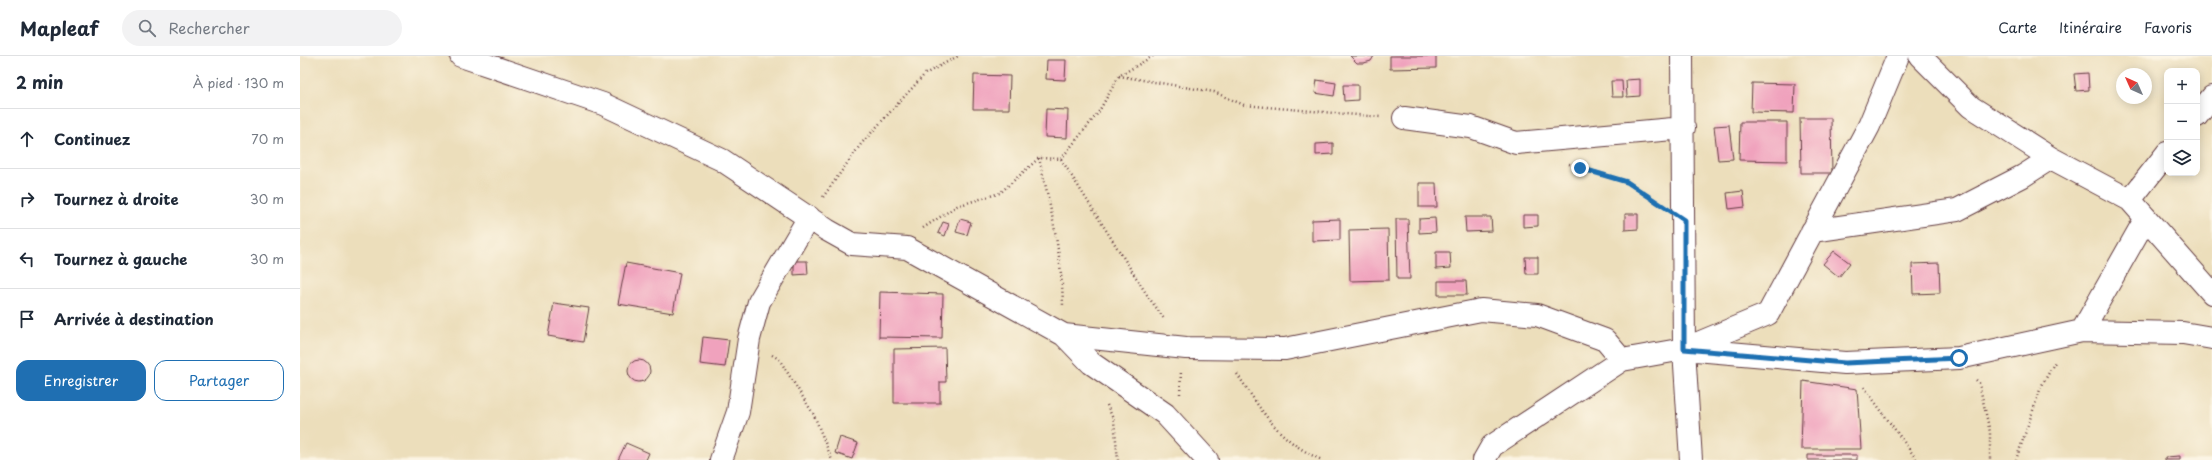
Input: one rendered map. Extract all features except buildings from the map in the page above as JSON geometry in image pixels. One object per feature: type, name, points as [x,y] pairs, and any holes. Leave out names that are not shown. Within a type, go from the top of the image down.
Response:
[{"type":"street","points":[[461,56],[603,104],[722,160],[827,230],[852,244],[906,248],[1064,335],[1091,363],[1164,414],[1207,460]]},
{"type":"street","points":[[1682,56],[1684,128],[1684,349],[1691,460]]},
{"type":"street","points":[[1484,460],[1492,446],[1622,360],[1684,349],[1768,314],[1868,126],[1898,56]]},
{"type":"street","points":[[1920,56],[1972,107],[2051,158],[2130,200],[2212,293]]},
{"type":"street","points":[[2200,112],[2212,97]]},
{"type":"street","points":[[1404,118],[1471,127],[1516,143],[1684,128]]},
{"type":"street","points":[[2130,200],[2164,157]]},
{"type":"street","points":[[1812,231],[1957,210],[2023,176],[2051,158]]},
{"type":"street","points":[[721,460],[738,412],[749,338],[759,302],[809,217]]},
{"type":"street","points":[[2082,331],[2146,218]]},
{"type":"street","points":[[1064,335],[1186,348],[1285,349],[1481,310],[1537,315],[1605,340],[1622,360]]},
{"type":"street","points":[[1684,349],[1845,363],[1959,358],[2082,331],[2184,333],[2212,338]]},
{"type":"path","points":[[809,217],[861,144],[925,74],[958,56]]},
{"type":"path","points":[[1061,159],[1098,113],[1119,76],[1153,56]]},
{"type":"path","points":[[1119,76],[1214,92],[1244,105],[1404,118]]},
{"type":"path","points":[[906,248],[921,229],[957,206],[1000,193],[1039,158],[1061,159]]},
{"type":"path","points":[[1039,158],[1052,212],[1062,272],[1064,335]]},
{"type":"path","points":[[1061,159],[1149,298],[1186,348],[1181,367],[1180,431]]},
{"type":"path","points":[[1566,163],[1627,182],[1684,220]]},
{"type":"path","points":[[2016,460],[2041,387],[2057,358],[2082,331]]},
{"type":"path","points":[[749,338],[779,359],[814,414],[832,460]]},
{"type":"path","points":[[1959,358],[1979,383],[1990,432],[1990,460]]},
{"type":"path","points":[[1845,363],[1917,460]]},
{"type":"path","points":[[1236,372],[1273,427],[1304,452],[1322,460]]},
{"type":"path","points":[[1106,402],[1114,421],[1118,460]]},
{"type":"route","points":[[1580,168],[1627,182],[1684,220],[1684,349],[1845,363],[1959,358]]}]
